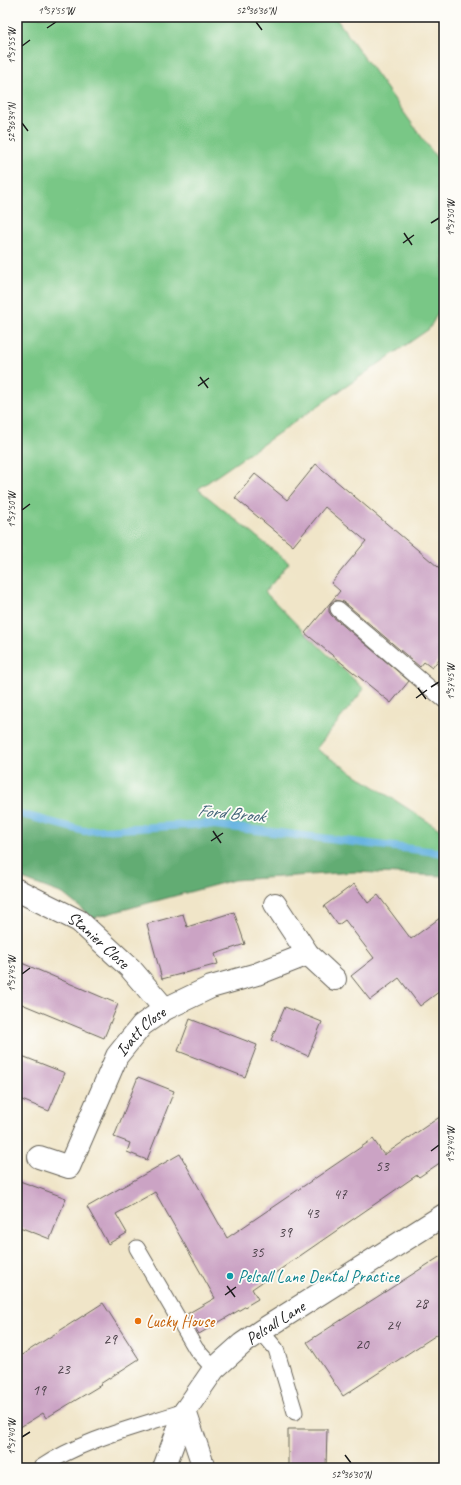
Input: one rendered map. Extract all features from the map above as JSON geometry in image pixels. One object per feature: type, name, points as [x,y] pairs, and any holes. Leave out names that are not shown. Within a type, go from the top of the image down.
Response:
[{"type":"street","name":"Stanier Close","points":[[17,890],[79,921],[130,968],[166,1009]]},
{"type":"street","points":[[275,904],[308,954],[335,979]]},
{"type":"street","name":"Ivatt Close","points":[[39,1157],[69,1167],[117,1056],[142,1025],[166,1009],[211,987],[257,974],[308,954]]},
{"type":"street","name":"Pelsall Lane","points":[[164,1468],[185,1411],[214,1369],[242,1344],[444,1216]]},
{"type":"street","points":[[185,1411],[204,1468]]},
{"type":"lane","points":[[338,609],[444,700]]},
{"type":"lane","points":[[137,1248],[196,1349],[214,1369]]},
{"type":"lane","points":[[261,1332],[276,1350],[295,1412]]},
{"type":"lane","points":[[40,1468],[57,1457],[93,1441],[185,1411]]},
{"type":"green space","points":[[17,17],[335,17],[444,168],[444,302],[429,329],[198,489],[289,563],[265,592],[305,633],[364,689],[316,749],[444,832],[444,853],[206,824],[202,821],[84,831],[17,813]]},
{"type":"green space","points":[[17,813],[84,831],[206,824],[444,853],[444,876],[355,872],[234,880],[93,918],[63,894],[17,877]]},
{"type":"building","points":[[316,464],[444,572],[444,653],[432,668],[424,662],[420,667],[344,602],[335,600],[329,607],[329,612],[332,616],[409,681],[391,703],[305,633],[340,591],[331,583],[366,541],[325,507],[293,546],[235,498],[255,474],[287,500]]},
{"type":"building","points":[[354,884],[368,903],[378,895],[411,939],[444,915],[444,988],[420,1006],[399,978],[370,1000],[351,976],[374,958],[345,920],[338,925],[324,906]]},
{"type":"building","points":[[234,912],[245,944],[215,954],[218,964],[162,979],[147,924],[183,914],[187,927]]},
{"type":"building","points":[[17,961],[118,1004],[104,1038],[17,1002]]},
{"type":"building","points":[[285,1007],[322,1022],[308,1056],[271,1040]]},
{"type":"building","points":[[190,1019],[257,1045],[245,1077],[178,1051]]},
{"type":"building","points":[[17,1054],[65,1073],[49,1111],[17,1098]]},
{"type":"building","points":[[138,1077],[174,1091],[147,1160],[127,1152],[130,1143],[114,1137]]},
{"type":"building","points":[[444,1114],[444,1160],[419,1177],[417,1175],[252,1289],[258,1299],[199,1334],[187,1314],[215,1298],[155,1192],[116,1214],[127,1233],[108,1244],[87,1207],[180,1154],[227,1238],[373,1139],[384,1155]]},
{"type":"building","points":[[17,1180],[66,1198],[50,1239],[17,1226]]},
{"type":"building","points":[[444,1254],[444,1330],[343,1396],[307,1342]]},
{"type":"building","points":[[103,1303],[139,1359],[100,1384],[101,1385],[46,1418],[43,1413],[17,1429],[17,1358]]},
{"type":"building","points":[[288,1429],[327,1429],[326,1468],[288,1468]]},
{"type":"waterway","name":"Ford Brook","points":[[17,813],[84,831],[206,824],[444,853]]},
{"type":"place","name":"Pelsall Lane Dental Practice","points":[[230,1276]]},
{"type":"place","name":"Lucky House","points":[[138,1321]]}]
